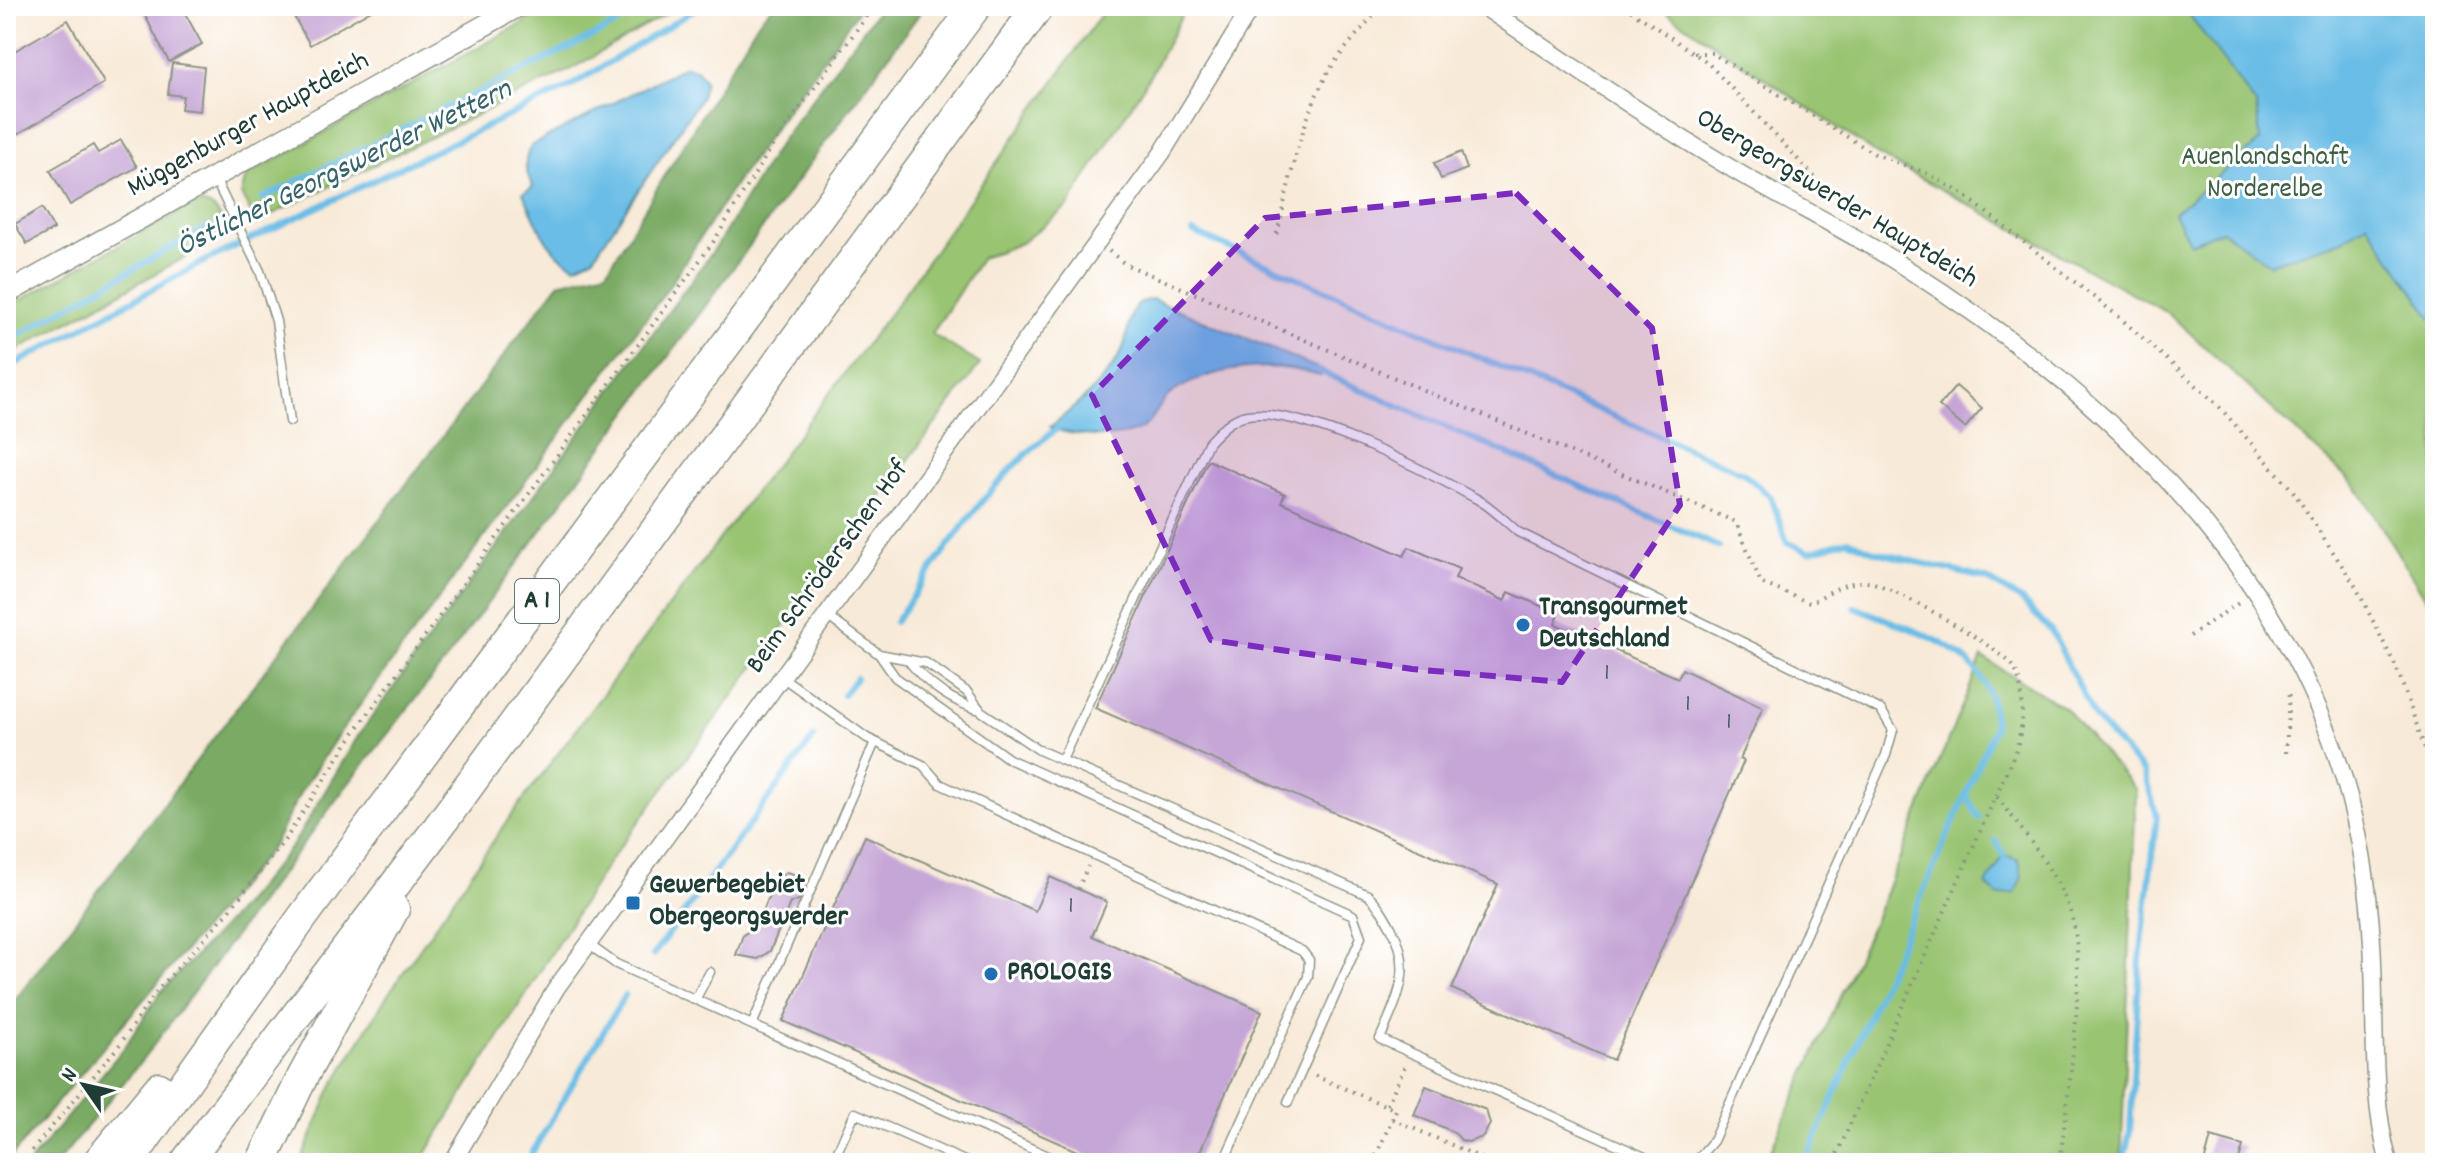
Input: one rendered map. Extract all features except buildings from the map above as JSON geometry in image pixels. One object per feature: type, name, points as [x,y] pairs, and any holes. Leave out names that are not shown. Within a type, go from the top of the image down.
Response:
[{"type":"highway","name":"A 1","points":[[128,1163],[302,918],[976,6]]},
{"type":"highway","name":"A 1","points":[[261,1163],[303,1076],[437,829],[1039,6]]},
{"type":"highway","points":[[185,1163],[437,829]]},
{"type":"highway","points":[[97,1163],[302,918]]},
{"type":"street","name":"Müggenburger Hauptdeich","points":[[6,294],[519,6]]},
{"type":"street","name":"Beim Schröderschen Hof","points":[[452,1163],[502,1076],[588,944],[1162,153],[1252,6]]},
{"type":"street","name":"Obergeorgswerder Hauptdeich","points":[[1483,6],[1686,141],[1939,289],[2000,334],[2125,438],[2186,500],[2256,592],[2298,667],[2334,750],[2357,835],[2372,943],[2378,1111],[2389,1163]]},
{"type":"lane","points":[[215,178],[243,231],[276,321],[290,421]]},
{"type":"lane","points":[[1062,760],[1208,443],[1223,427],[1243,415],[1263,414],[1337,432],[1478,499],[1518,532],[1881,710],[1893,730],[1886,755],[1713,1141],[1694,1163]]},
{"type":"lane","points":[[826,616],[879,654],[895,677],[1009,759],[1353,915],[1361,937],[1288,1102]]},
{"type":"lane","points":[[879,654],[926,663],[967,692],[981,711]]},
{"type":"lane","points":[[908,659],[918,674],[959,704],[981,711],[1025,741],[1375,901],[1404,959],[1401,989],[1380,1039],[1658,1163]]},
{"type":"lane","points":[[782,677],[875,742],[923,765],[940,784],[1302,951],[1309,960],[1308,977],[1223,1163]]},
{"type":"lane","points":[[752,1025],[875,742]]},
{"type":"lane","points":[[588,944],[616,964],[1064,1163]]},
{"type":"lane","points":[[695,1000],[710,972]]},
{"type":"lane","points":[[832,1163],[855,1113],[969,1163]]},
{"type":"path","points":[[22,1163],[121,1043],[156,992],[229,911],[287,837],[363,720],[714,241],[774,143],[874,6]]},
{"type":"path","points":[[1277,234],[1314,101],[1334,64],[1381,6]]},
{"type":"path","points":[[1624,6],[1707,62],[1840,203],[1852,222],[1857,239]]},
{"type":"path","points":[[1694,53],[1712,53],[1875,154],[1931,175],[1963,194],[2098,300],[2216,403],[2300,500],[2356,587],[2397,669],[2421,729],[2435,777]]},
{"type":"path","points":[[1099,241],[1125,264],[1736,522],[1761,583],[1810,603],[1844,584],[1874,583],[1988,643],[2014,666],[2024,710],[2017,748],[1833,1163]]},
{"type":"path","points":[[2190,636],[2256,592]]},
{"type":"path","points":[[2286,753],[2289,680],[2298,667]]},
{"type":"path","points":[[1996,796],[2046,861],[2071,913],[2078,981],[2060,1163]]},
{"type":"path","points":[[1078,889],[1094,853]]},
{"type":"path","points":[[1387,1106],[1411,1052]]},
{"type":"path","points":[[1302,1071],[1396,1110],[1373,1163]]},
{"type":"path","points":[[1392,1119],[1493,1163]]},
{"type":"highlighted area","points":[[1516,193],[1652,328],[1680,505],[1562,682],[1412,669],[1211,640],[1092,395],[1265,218]]},
{"type":"green space","points":[[553,6],[680,6],[571,69],[259,221],[255,219],[241,195],[246,176]]},
{"type":"green space","points":[[773,6],[861,6],[739,178],[664,294],[338,735],[300,793],[273,846],[6,1163],[6,1012],[559,283],[607,271],[758,22]]},
{"type":"green space","points":[[881,6],[925,6],[447,659],[342,792],[144,1058],[57,1163],[29,1163],[124,1048],[160,993],[235,914],[293,845],[358,736],[718,244],[778,145]]},
{"type":"green space","points":[[1107,6],[1187,6],[1151,74],[1069,205],[1021,243],[981,258],[932,334],[980,364],[608,863],[420,1163],[300,1163],[332,1087],[385,999],[507,821],[896,305]]},
{"type":"green space","name":"Auenlandschaft Norderelbe","points":[[1657,6],[2435,6],[2435,613],[2356,486],[2168,313],[1878,155]]},
{"type":"green space","points":[[195,203],[213,208],[229,233],[6,356],[6,308]]},
{"type":"green space","points":[[1982,657],[2065,708],[2136,790],[2121,1163],[1765,1163],[1875,919]]},
{"type":"water","points":[[2183,6],[2435,6],[2435,323],[2367,223],[2343,240],[2269,264],[2222,230],[2190,243],[2174,213],[2260,141],[2256,105]]},
{"type":"water","points":[[685,66],[698,70],[705,81],[701,97],[593,258],[576,266],[566,261],[544,236],[523,193],[533,187],[526,166],[532,145]]},
{"type":"water","points":[[1152,299],[1325,371],[1320,376],[1264,367],[1207,376],[1172,393],[1145,426],[1125,434],[1084,435],[1050,427],[1091,392],[1109,371],[1123,348],[1133,311],[1143,301]]},
{"type":"water","points":[[2004,855],[2019,860],[2022,877],[2015,893],[1998,896],[1986,885]]},
{"type":"waterway","points":[[263,198],[609,28],[646,6]]},
{"type":"waterway","name":"Östlicher Georgswerder Wettern","points":[[6,369],[205,261],[571,86],[701,6]]},
{"type":"waterway","points":[[6,342],[209,226]]},
{"type":"waterway","points":[[1193,232],[1743,473],[1771,497],[1787,542],[1809,552],[1848,540],[1876,552],[1987,579],[2021,600],[2052,632],[2095,718],[2144,773],[2157,816],[2140,960],[2130,1131],[2123,1163]]},
{"type":"waterway","points":[[1317,370],[1719,547]]},
{"type":"waterway","points":[[895,622],[989,493],[1034,447],[1059,427]]},
{"type":"waterway","points":[[1805,1163],[1994,729],[1991,701],[1982,679],[1968,661],[1927,636],[1855,607]]},
{"type":"waterway","points":[[843,695],[856,678]]},
{"type":"waterway","points":[[653,955],[814,737]]},
{"type":"waterway","points":[[1966,795],[1979,818]]},
{"type":"waterway","points":[[1996,841],[2004,855]]},
{"type":"waterway","points":[[526,1163],[625,995]]},
{"type":"place","name":"Transgourmet Deutschland","points":[[1523,625]]},
{"type":"place","name":"Gewerbegebiet Obergeorgswerder","points":[[633,903]]},
{"type":"place","name":"PROLOGIS","points":[[991,974]]}]
